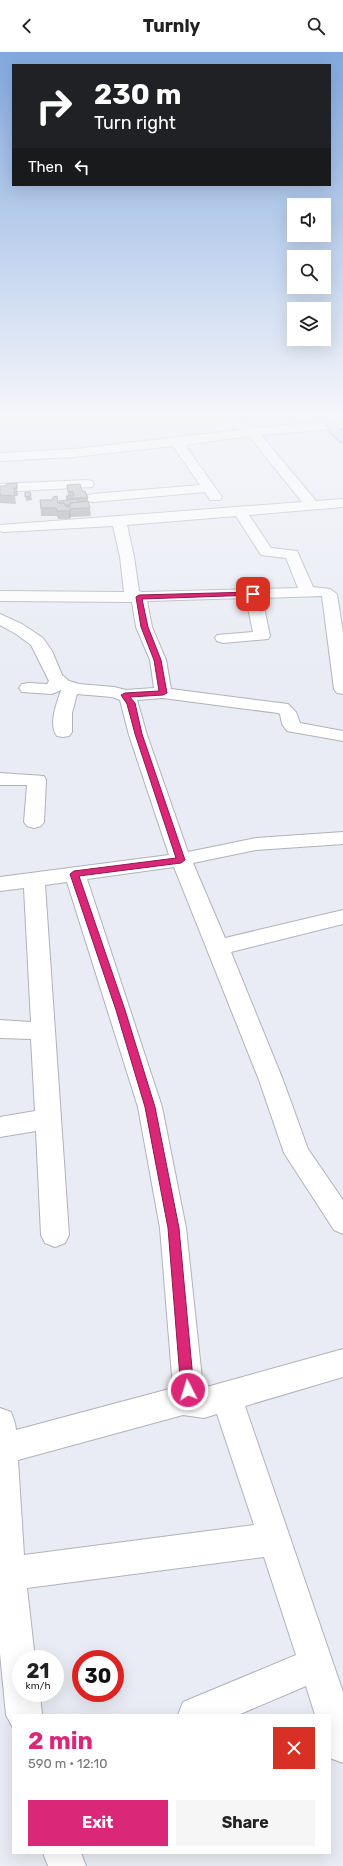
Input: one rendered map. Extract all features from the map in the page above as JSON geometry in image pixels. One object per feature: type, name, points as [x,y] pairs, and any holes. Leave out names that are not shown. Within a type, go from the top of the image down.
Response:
[{"type":"street","points":[[101,522],[93,498],[120,496]]},
{"type":"street","points":[[213,496],[225,512]]},
{"type":"street","points":[[304,496],[312,505]]},
{"type":"street","points":[[2,528],[119,521],[343,503]]},
{"type":"street","points":[[240,511],[266,552],[292,554],[306,589],[309,592]]},
{"type":"street","points":[[119,521],[127,557],[132,593],[139,597]]},
{"type":"street","points":[[0,596],[139,597],[325,592],[329,594],[340,637],[338,663],[343,688]]},
{"type":"street","points":[[224,638],[262,636],[253,594]]},
{"type":"street","points":[[139,597],[144,627],[158,660],[163,693]]},
{"type":"street","points":[[0,619],[23,632],[41,646],[64,684],[63,732]]},
{"type":"street","points":[[28,688],[52,689],[64,684],[125,695],[163,693],[282,708],[287,710],[290,714],[290,723],[293,727],[343,736]]},
{"type":"street","points":[[125,695],[131,703],[138,734],[181,860],[193,885],[271,1080],[297,1153],[343,1222]]},
{"type":"street","points":[[0,779],[37,780],[34,822]]},
{"type":"street","points":[[0,884],[181,860],[211,852],[256,844],[343,838]]},
{"type":"street","points":[[74,874],[120,1010],[150,1107],[173,1228],[188,1390],[183,1400]]},
{"type":"street","points":[[34,879],[55,1235]]},
{"type":"street","points":[[217,948],[343,917]]},
{"type":"street","points":[[0,1029],[42,1031]]},
{"type":"street","points":[[0,1127],[47,1119]]},
{"type":"street","points":[[16,1650],[5,1574],[1,1436],[183,1400],[199,1403],[227,1397],[343,1363]]},
{"type":"street","points":[[227,1397],[343,1745]]},
{"type":"street","points":[[5,1574],[273,1538]]},
{"type":"street","points":[[198,1714],[315,1664]]},
{"type":"street","points":[[23,1702],[24,1714]]},
{"type":"street","points":[[62,1854],[67,1866]]},
{"type":"building","points":[[57,496],[58,503],[64,503],[66,507],[70,507],[70,503],[88,501],[90,508],[57,511],[56,508],[41,508],[40,500],[52,500],[53,497]]},
{"type":"building","points":[[66,496],[87,496],[88,498],[67,498]]},
{"type":"building","points":[[78,499],[79,502],[70,503],[70,505],[59,503],[59,501]]},
{"type":"route","points":[[188,1390],[173,1228],[150,1107],[120,1010],[74,874],[181,860],[138,734],[131,703],[125,695],[163,693],[158,660],[144,627],[139,597],[253,594]]}]
